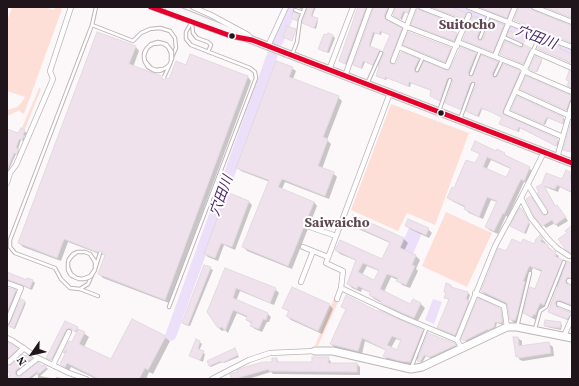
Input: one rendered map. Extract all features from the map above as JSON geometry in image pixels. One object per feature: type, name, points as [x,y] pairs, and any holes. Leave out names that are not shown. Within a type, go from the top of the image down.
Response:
[{"type":"main road","points":[[169,7],[572,163]]},
{"type":"street","points":[[7,183],[53,79],[50,71],[71,7]]},
{"type":"street","points":[[151,7],[231,36],[252,40]]},
{"type":"street","points":[[193,7],[248,35],[252,40]]},
{"type":"street","points":[[268,46],[286,7]]},
{"type":"street","points":[[329,70],[353,7]]},
{"type":"street","points":[[345,76],[370,7]]},
{"type":"street","points":[[392,7],[388,17],[407,27],[495,56],[521,67],[528,73],[572,92]]},
{"type":"street","points":[[393,61],[414,7]]},
{"type":"street","points":[[421,7],[465,24]]},
{"type":"street","points":[[469,7],[572,48]]},
{"type":"street","points":[[495,56],[515,7]]},
{"type":"street","points":[[534,7],[572,22]]},
{"type":"street","points":[[399,47],[447,67],[469,15]]},
{"type":"street","points":[[563,137],[506,112],[533,51],[572,68]]},
{"type":"street","points":[[515,91],[570,116]]},
{"type":"street","points":[[337,299],[341,288],[343,271],[326,262],[390,93]]},
{"type":"street","points":[[557,158],[570,116],[572,104]]},
{"type":"street","points":[[457,340],[495,246],[544,152]]},
{"type":"street","points":[[7,167],[12,169]]},
{"type":"street","points":[[528,185],[545,212]]},
{"type":"street","points":[[521,198],[531,218],[548,239],[557,248],[570,256]]},
{"type":"street","points":[[310,227],[336,236]]},
{"type":"street","points":[[302,247],[328,256]]},
{"type":"street","points":[[302,282],[313,251]]},
{"type":"street","points":[[7,284],[21,288],[7,322]]},
{"type":"street","points":[[341,288],[457,340],[462,348]]},
{"type":"street","points":[[475,293],[504,306],[507,327]]},
{"type":"street","points":[[559,304],[572,309]]},
{"type":"street","points":[[564,336],[572,318]]},
{"type":"street","points":[[212,379],[249,360],[270,353],[333,351],[411,369],[422,367],[507,327],[517,327],[572,338]]},
{"type":"street","points":[[53,365],[68,334],[72,340]]},
{"type":"street","points":[[7,338],[38,358],[86,379]]},
{"type":"street","points":[[10,362],[24,348]]},
{"type":"street","points":[[19,373],[38,358]]},
{"type":"lane","points":[[96,7],[92,25],[10,240],[10,247],[15,253],[56,268],[61,279],[70,288],[80,289],[98,296]]},
{"type":"lane","points":[[292,55],[297,42],[298,30],[305,7]]},
{"type":"lane","points":[[294,10],[302,13]]},
{"type":"lane","points":[[480,38],[489,14]]},
{"type":"lane","points":[[192,22],[194,33],[197,38],[208,42],[211,45],[208,52]]},
{"type":"lane","points":[[169,307],[256,78],[255,72],[250,68],[191,45],[186,39],[186,32],[192,22]]},
{"type":"lane","points":[[92,25],[133,41],[141,33],[150,28],[160,28],[170,31],[175,38],[176,48],[172,60],[170,63],[169,65],[162,69],[156,70],[149,67],[145,61],[145,53],[146,50],[147,48],[150,45],[152,44],[158,42],[162,42],[166,44],[167,45],[170,49],[172,52],[172,56],[172,58],[171,61],[170,64],[168,66],[162,70],[159,70],[156,70],[153,70],[151,68],[149,67],[147,65],[145,61],[144,59],[144,53],[146,51],[147,48],[148,47],[150,46],[152,44],[158,43],[166,44],[170,49],[172,53],[172,56],[172,59],[171,61],[170,64],[168,66],[166,68],[162,70],[156,71],[150,69],[146,64],[144,59],[144,54],[145,51],[147,49],[148,47],[151,45],[158,43],[165,44],[170,50],[172,56],[171,61],[170,64],[164,77]]},
{"type":"lane","points":[[503,37],[522,45]]},
{"type":"lane","points":[[533,51],[536,44]]},
{"type":"lane","points":[[471,74],[480,51]]},
{"type":"lane","points":[[367,84],[381,53]]},
{"type":"lane","points":[[417,70],[423,57]]},
{"type":"lane","points":[[495,75],[502,60]]},
{"type":"lane","points":[[438,112],[450,80]]},
{"type":"lane","points":[[460,120],[473,84]]},
{"type":"lane","points":[[80,289],[88,284],[91,279],[93,273],[94,270],[95,266],[93,259],[85,252],[77,253],[73,255],[71,256],[70,258],[68,260],[67,268],[69,273],[72,276],[76,279],[79,280],[85,279],[90,277],[92,275],[93,273],[95,270],[95,268],[95,265],[95,262],[94,258],[90,254],[89,253],[85,252],[81,252],[77,252],[73,254],[72,256],[70,257],[69,260],[68,262],[68,268],[68,270],[72,276],[79,279],[85,279],[92,275],[93,273],[95,270],[95,267],[95,265],[95,261],[94,258],[92,256],[89,253],[83,251],[79,252],[75,253],[73,254],[70,257],[69,259],[68,262],[68,268],[71,274],[77,278],[82,279],[90,276],[92,274],[93,272],[95,269],[100,253]]},
{"type":"lane","points":[[534,330],[540,311],[546,307],[564,262]]},
{"type":"lane","points":[[517,327],[530,273]]},
{"type":"lane","points":[[411,369],[427,327]]},
{"type":"shaded area","points":[[12,7],[44,7],[54,10],[55,7],[59,7],[62,9],[24,114],[20,112],[20,110],[7,116],[7,110],[17,107],[25,97],[7,91],[7,21]]},
{"type":"shaded area","points":[[39,88],[41,89],[24,131],[21,130]]},
{"type":"shaded area","points":[[391,104],[469,133],[435,225],[407,213],[398,231],[351,210]]},
{"type":"shaded area","points":[[446,212],[492,233],[467,287],[422,266]]},
{"type":"shaded area","points":[[409,228],[422,233],[413,254],[400,248]]},
{"type":"shaded area","points":[[334,298],[339,300],[318,346],[315,346]]},
{"type":"shaded area","points":[[433,299],[442,302],[434,324],[425,320]]},
{"type":"building","points":[[308,7],[314,7],[311,16],[318,18],[314,28],[302,23]]},
{"type":"building","points":[[358,7],[366,7],[345,64],[339,61]]},
{"type":"building","points":[[374,7],[388,7],[384,16],[385,19],[402,28],[390,60],[391,64],[396,64],[401,52],[419,59],[414,69],[416,73],[419,71],[424,61],[448,71],[461,47],[476,53],[468,73],[470,76],[473,75],[481,55],[498,62],[492,74],[494,78],[497,76],[503,64],[519,70],[520,71],[503,110],[503,114],[558,139],[556,146],[519,127],[517,131],[499,124],[502,117],[489,111],[481,108],[477,116],[466,111],[476,85],[474,82],[470,83],[461,109],[459,109],[445,103],[453,81],[451,78],[447,79],[440,101],[430,96],[431,90],[409,82],[408,86],[385,77],[385,79],[376,76],[378,66],[384,54],[383,51],[390,35],[380,31],[379,34],[373,32],[369,46],[380,50],[373,65],[363,61],[361,68],[353,65]]},
{"type":"building","points":[[396,7],[410,7],[408,13],[403,11],[400,19],[393,15]]},
{"type":"building","points":[[431,7],[452,7],[466,13],[463,19]]},
{"type":"building","points":[[479,7],[511,7],[507,18]]},
{"type":"building","points":[[519,7],[530,7],[533,10],[572,26],[572,43],[514,20]]},
{"type":"building","points":[[544,7],[572,7],[572,12],[570,17]]},
{"type":"building","points":[[417,9],[452,23],[449,30],[457,33],[454,41],[411,25]]},
{"type":"building","points":[[293,12],[299,14],[297,21],[291,18]]},
{"type":"building","points":[[473,16],[484,20],[477,37],[479,41],[483,39],[491,19],[504,25],[493,52],[463,40]]},
{"type":"building","points":[[287,26],[296,29],[292,41],[283,37]]},
{"type":"building","points":[[509,31],[527,36],[523,44],[507,36]]},
{"type":"building","points":[[97,32],[136,46],[129,64],[161,76],[163,80],[167,78],[169,79],[176,61],[186,65],[190,54],[248,76],[165,300],[98,274],[105,255],[101,251],[97,252],[64,239],[57,258],[18,243]]},
{"type":"building","points":[[408,32],[451,48],[445,62],[403,45]]},
{"type":"building","points":[[328,33],[333,35],[327,52],[318,49],[324,34],[327,35]]},
{"type":"building","points":[[505,41],[520,48],[523,47],[523,44],[531,48],[523,64],[500,54]]},
{"type":"building","points":[[541,41],[554,47],[555,45],[561,47],[560,49],[572,54],[572,63],[538,49]]},
{"type":"building","points":[[535,56],[542,59],[536,72],[529,69]]},
{"type":"building","points":[[276,61],[293,67],[289,77],[339,96],[323,137],[328,139],[318,166],[334,172],[325,196],[282,179],[278,187],[314,202],[288,266],[242,247],[269,180],[236,168]]},
{"type":"building","points":[[569,71],[572,72],[572,88],[567,86],[569,81],[566,80]]},
{"type":"building","points":[[526,76],[570,95],[571,97],[566,110],[520,89]]},
{"type":"building","points":[[517,96],[563,117],[563,124],[547,117],[543,124],[511,110]]},
{"type":"building","points":[[571,122],[572,150],[570,150],[570,152],[563,150]]},
{"type":"building","points":[[21,128],[25,130],[24,135],[22,140],[19,139],[16,148],[19,149],[17,154],[14,153],[7,170],[7,129],[18,133]]},
{"type":"building","points":[[475,141],[496,151],[497,149],[505,153],[504,154],[507,156],[530,167],[524,181],[521,179],[494,231],[485,227],[497,201],[487,197],[479,217],[464,209],[465,206],[447,198],[452,187],[454,188],[466,160],[475,163],[480,154],[471,150]],"holes":[[[487,157],[511,168],[506,177],[483,167]]]},
{"type":"building","points":[[566,170],[572,173],[570,178],[572,179],[572,192],[557,185],[555,189],[544,186],[555,206],[557,205],[566,217],[555,225],[552,220],[542,226],[534,216],[526,199],[531,196],[542,214],[545,216],[547,215],[548,210],[537,193],[539,192],[536,187],[542,184],[546,173],[562,179]]},
{"type":"building","points":[[227,192],[249,201],[232,247],[221,243],[215,258],[204,254]]},
{"type":"building","points":[[520,208],[529,222],[524,233],[510,226]]},
{"type":"building","points":[[353,215],[404,238],[400,248],[416,255],[412,265],[415,266],[406,285],[396,281],[398,278],[387,274],[380,289],[410,304],[413,299],[421,303],[414,318],[381,303],[381,301],[369,295],[370,292],[358,286],[357,289],[347,284],[356,260],[335,250],[340,240],[382,259],[390,242],[349,223]],"holes":[[[363,263],[379,270],[374,280],[358,272]]]},
{"type":"building","points":[[408,219],[429,228],[426,235],[405,226]]},
{"type":"building","points":[[572,225],[571,253],[566,250],[558,239],[567,233],[565,231]]},
{"type":"building","points":[[540,235],[543,239],[540,241],[548,245],[548,248],[556,252],[554,256],[563,260],[544,305],[540,303],[535,315],[534,314],[532,317],[523,313],[530,287],[535,289],[542,270],[529,266],[523,281],[525,282],[517,315],[515,320],[510,320],[507,303],[481,291],[498,248],[506,251],[512,239],[521,243],[523,239],[534,244]]},
{"type":"building","points":[[567,261],[572,263],[572,278],[568,277],[565,281],[567,284],[572,286],[572,305],[559,300],[556,301],[555,304],[558,308],[572,313],[567,319],[548,312]]},
{"type":"building","points":[[204,265],[211,267],[188,325],[182,323]]},
{"type":"building","points":[[225,268],[276,288],[270,303],[236,288],[233,298],[268,313],[266,320],[263,319],[259,329],[250,326],[252,322],[246,320],[247,316],[233,310],[225,331],[222,327],[218,328],[207,312]]},
{"type":"building","points":[[7,272],[27,280],[27,278],[33,280],[30,288],[7,279]]},
{"type":"building","points":[[446,283],[451,285],[451,287],[468,292],[466,299],[469,301],[455,335],[437,328],[449,299],[444,298],[446,293],[444,292]]},
{"type":"building","points":[[292,287],[330,304],[318,331],[286,316],[289,311],[282,308]]},
{"type":"building","points":[[8,288],[16,290],[7,312],[7,290]]},
{"type":"building","points":[[346,295],[377,311],[378,310],[423,330],[410,362],[383,356],[386,350],[362,338],[358,351],[330,344],[346,309],[341,307]],"holes":[[[392,336],[401,340],[397,350],[387,345]]]},
{"type":"building","points":[[478,298],[501,309],[502,320],[501,323],[495,322],[494,327],[464,341],[461,339]]},
{"type":"building","points":[[21,299],[25,301],[14,328],[8,326],[10,323]]},
{"type":"building","points":[[132,319],[166,336],[148,370],[145,368],[139,379],[99,379],[67,363],[65,367],[60,364],[67,350],[63,353],[69,341],[72,342],[78,329],[85,332],[79,344],[111,359]]},
{"type":"building","points":[[545,320],[561,322],[560,328],[544,326]]},
{"type":"building","points":[[65,321],[78,327],[75,332],[70,328],[66,330],[51,360],[46,358]]},
{"type":"building","points":[[428,333],[456,345],[430,357],[424,355],[420,362],[417,361]]},
{"type":"building","points":[[513,337],[518,337],[519,346],[549,342],[551,353],[519,358],[518,356],[516,357]]},
{"type":"building","points":[[196,339],[200,341],[198,349],[204,351],[200,360],[189,356]]},
{"type":"building","points":[[7,342],[18,349],[7,359]]},
{"type":"building","points":[[235,348],[238,355],[222,363],[221,361],[209,366],[207,361]]},
{"type":"building","points":[[23,354],[32,358],[16,370],[15,373],[17,376],[21,376],[38,362],[42,366],[47,367],[37,375],[38,371],[27,379],[7,379],[10,374],[7,371],[7,365],[11,365]]},
{"type":"building","points":[[312,357],[329,357],[328,363],[357,363],[357,372],[269,371],[269,369],[231,379],[230,374],[237,372],[237,370],[263,362],[272,362],[272,358],[277,358],[277,362],[312,362]]},
{"type":"waterway","name":"穴田川","points":[[278,41],[292,7]]},
{"type":"waterway","name":"穴田川","points":[[455,7],[572,52]]},
{"type":"waterway","name":"穴田川","points":[[171,335],[272,56]]},
{"type":"transit line","points":[[151,7],[231,36],[252,40],[572,163]]},
{"type":"district","name":"Suitocho","points":[[467,25]]},
{"type":"district","name":"Saiwaicho","points":[[337,223]]}]
